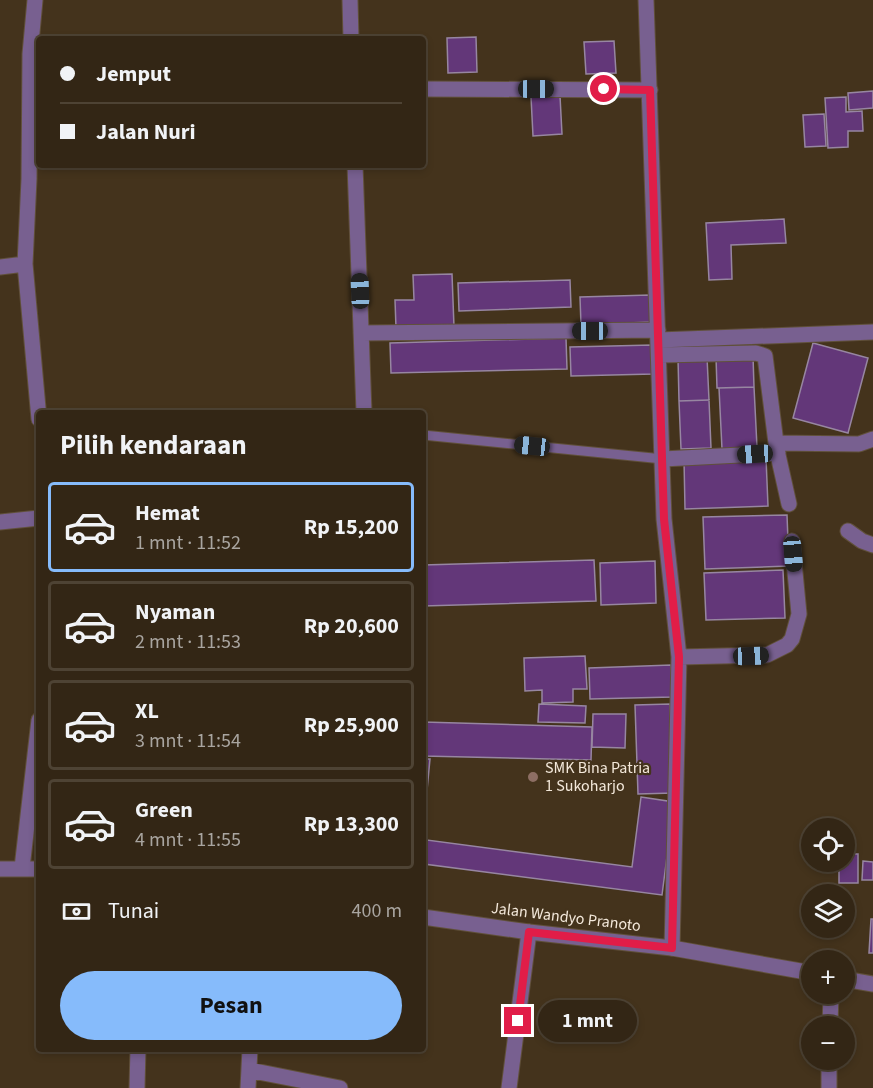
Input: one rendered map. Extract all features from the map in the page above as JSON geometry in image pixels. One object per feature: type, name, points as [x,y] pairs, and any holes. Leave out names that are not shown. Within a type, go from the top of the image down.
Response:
[{"type":"street","points":[[35,0],[30,54],[29,179],[25,264],[38,410]]},
{"type":"street","points":[[350,0],[351,36]]},
{"type":"street","points":[[646,0],[664,519],[679,657],[672,948]]},
{"type":"street","points":[[426,89],[650,90]]},
{"type":"street","points":[[355,168],[364,410]]},
{"type":"street","points":[[0,267],[25,264]]},
{"type":"street","points":[[361,333],[659,342],[873,332]]},
{"type":"street","points":[[659,342],[765,356],[777,448],[789,504]]},
{"type":"street","points":[[663,459],[777,448],[859,444],[873,439]]},
{"type":"street","points":[[0,522],[36,518]]},
{"type":"street","points":[[848,531],[862,541],[873,544]]},
{"type":"street","points":[[679,657],[767,655],[787,645],[792,639],[799,614],[792,541]]},
{"type":"street","points":[[22,868],[36,746]]},
{"type":"street","points":[[0,869],[36,869]]},
{"type":"street","name":"Jalan Wandyo Pranoto","points":[[426,917],[672,948],[801,971]]},
{"type":"street","points":[[509,1088],[529,932]]},
{"type":"street","points":[[855,981],[873,984]]},
{"type":"street","points":[[136,1088],[138,1052]]},
{"type":"street","points":[[248,1088],[250,1052]]},
{"type":"street","points":[[249,1070],[340,1088]]},
{"type":"street","points":[[829,1070],[829,1088]]},
{"type":"lane","points":[[426,435],[663,459]]},
{"type":"building","points":[[476,37],[477,72],[448,73],[447,38]]},
{"type":"building","points":[[614,41],[616,73],[586,74],[584,42]]},
{"type":"building","points":[[873,91],[873,108],[849,110],[848,93]]},
{"type":"building","points":[[560,96],[562,134],[533,136],[531,97]]},
{"type":"building","points":[[846,97],[846,112],[862,111],[863,131],[848,131],[848,147],[828,148],[825,98]]},
{"type":"building","points":[[824,114],[826,146],[805,147],[803,115]]},
{"type":"building","points":[[784,219],[786,243],[731,245],[732,279],[709,280],[706,223]]},
{"type":"building","points":[[452,274],[454,327],[396,328],[395,300],[414,300],[413,275]]},
{"type":"building","points":[[570,280],[571,307],[459,311],[458,283]]},
{"type":"building","points":[[650,295],[651,322],[581,325],[580,297]]},
{"type":"building","points":[[566,338],[567,369],[391,373],[390,343]]},
{"type":"building","points":[[813,343],[868,358],[848,433],[793,418]]},
{"type":"building","points":[[652,345],[653,374],[571,376],[570,347]]},
{"type":"building","points":[[753,356],[754,387],[717,388],[716,357]]},
{"type":"building","points":[[707,357],[709,400],[679,401],[678,358]]},
{"type":"building","points":[[754,387],[757,447],[722,449],[719,388]]},
{"type":"building","points":[[709,400],[711,448],[681,449],[679,401]]},
{"type":"building","points":[[766,458],[768,506],[685,509],[684,460]]},
{"type":"building","points":[[787,515],[789,566],[705,569],[703,517]]},
{"type":"building","points":[[594,560],[596,601],[426,606],[426,565]]},
{"type":"building","points":[[655,561],[656,603],[601,605],[600,563]]},
{"type":"building","points":[[783,570],[785,618],[706,620],[704,573]]},
{"type":"building","points":[[585,656],[587,689],[573,689],[573,702],[542,703],[542,690],[525,691],[524,658]]},
{"type":"building","points":[[671,665],[672,697],[590,699],[589,668]]},
{"type":"building","points":[[539,704],[586,706],[585,723],[538,722]]},
{"type":"building","points":[[670,704],[673,793],[638,794],[635,705]]},
{"type":"building","points":[[593,714],[626,714],[625,748],[592,747]]},
{"type":"building","points":[[426,722],[592,727],[591,760],[426,756]]},
{"type":"building","points":[[426,759],[430,759],[426,801]]},
{"type":"building","points":[[641,797],[674,802],[662,895],[426,864],[426,848],[427,840],[632,867]]},
{"type":"building","points":[[855,854],[858,854],[858,883],[839,883],[839,872],[855,872]]},
{"type":"building","points":[[863,861],[873,862],[873,880],[862,880]]},
{"type":"building","points":[[871,919],[873,919],[873,953],[869,953]]},
{"type":"place","name":"SMK Bina Patria 1 Sukoharjo","points":[[533,777]]},
{"type":"route","points":[[518,1021],[529,932],[672,948],[679,657],[664,519],[650,90],[604,89]]}]
